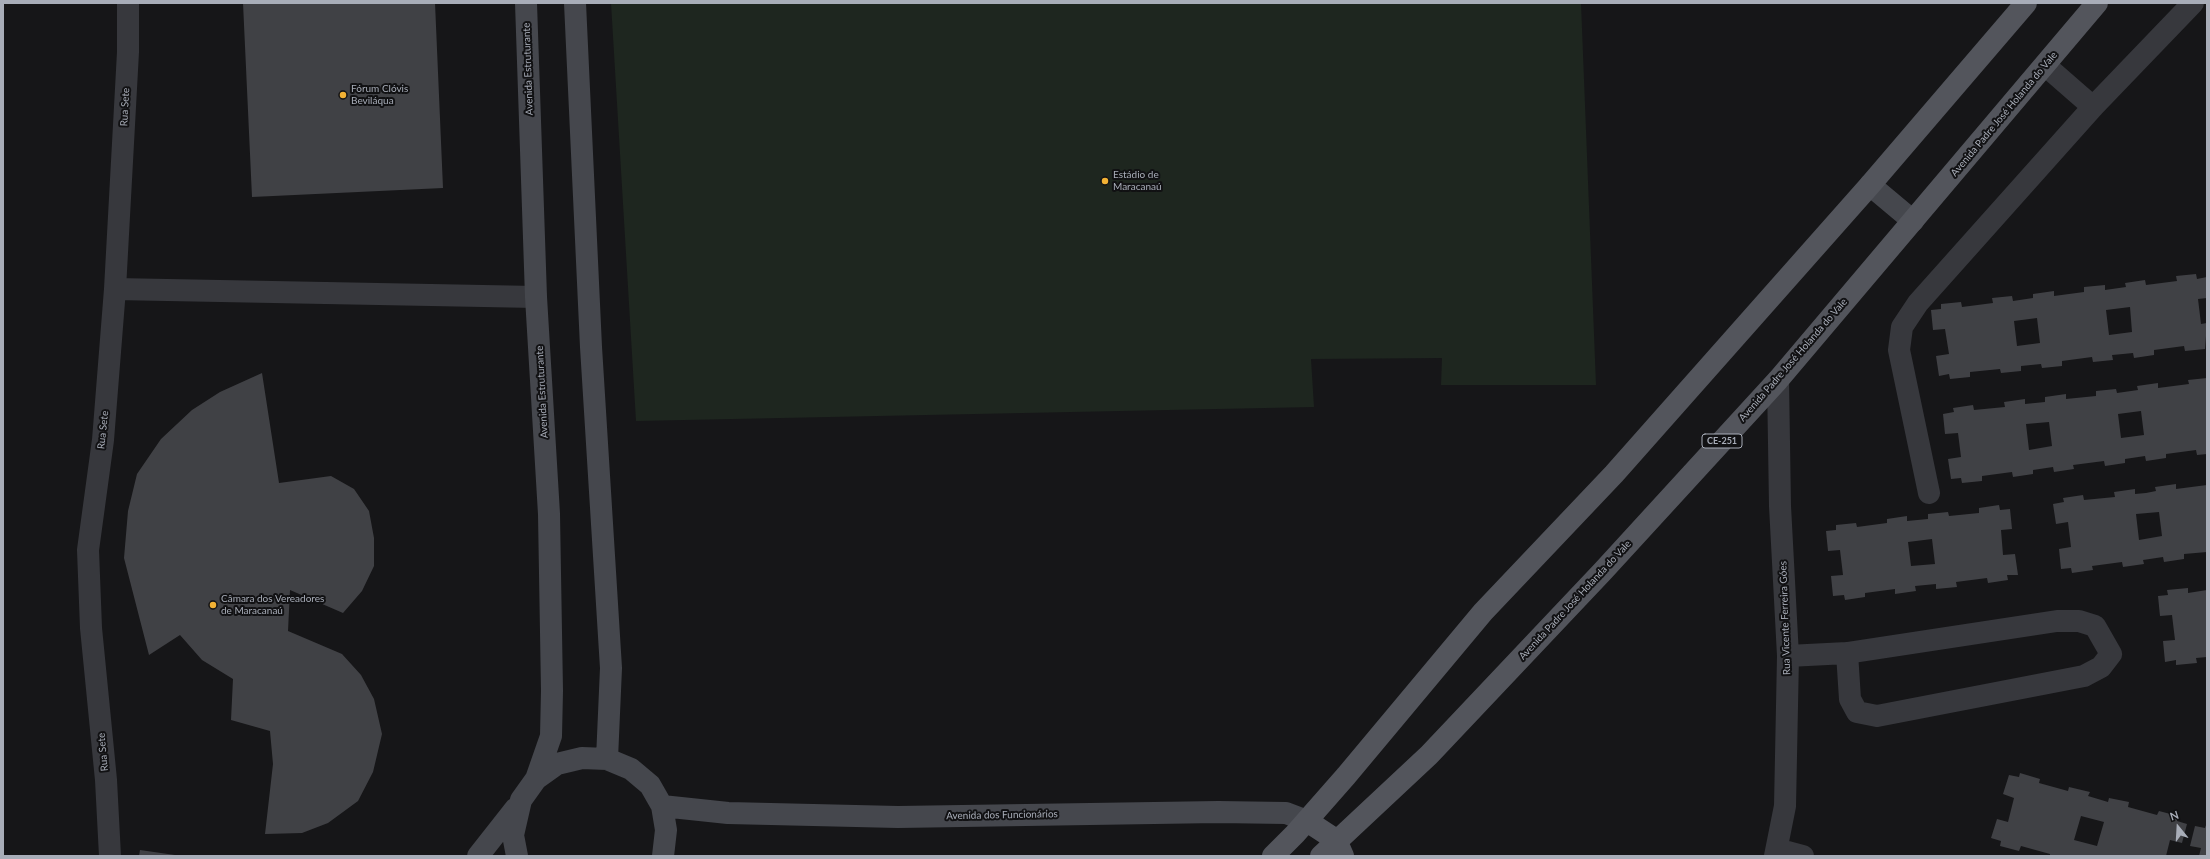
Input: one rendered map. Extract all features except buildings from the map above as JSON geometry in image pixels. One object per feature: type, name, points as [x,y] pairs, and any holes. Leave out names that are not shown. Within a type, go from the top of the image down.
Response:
[{"type":"main road","points":[[1274,856],[1307,821],[1483,612],[1614,474],[1870,185],[2026,3]]},
{"type":"main road","name":"Avenida Padre José Holanda do Vale","points":[[1321,856],[1340,848],[1603,571],[1778,380],[2098,3]]},
{"type":"main road","name":"Avenida dos Funcionários","points":[[1307,821],[1340,848]]},
{"type":"street","name":"Rua Sete","points":[[110,856],[106,780],[91,628],[88,550],[103,440],[116,289],[128,3]]},
{"type":"street","name":"Avenida Estruturante","points":[[478,856],[536,779],[551,736],[552,691],[549,514],[536,297],[526,3]]},
{"type":"street","points":[[575,3],[591,347],[611,668],[607,759]]},
{"type":"street","points":[[1929,493],[1899,350],[1902,327],[1918,303],[2093,107],[2193,3]]},
{"type":"street","points":[[2046,66],[2093,107]]},
{"type":"street","points":[[1870,185],[1913,221]]},
{"type":"street","points":[[116,289],[536,297]]},
{"type":"street","name":"Rua Vicente Ferreira Góes","points":[[1776,852],[1785,806],[1788,656],[1780,506],[1778,380]]},
{"type":"street","points":[[1788,656],[1847,652],[2058,621],[2079,620],[2095,626],[2111,654],[2101,667],[2084,676],[1877,716],[1857,712],[1850,699],[1847,652]]},
{"type":"street","name":"Avenida Estruturante","points":[[536,779],[557,764],[582,758],[607,759],[631,769],[650,785],[662,806],[666,830],[663,856]]},
{"type":"street","name":"Avenida Estruturante","points":[[517,856],[513,835],[514,824],[521,800]]},
{"type":"street","name":"Avenida dos Funcionários","points":[[662,806],[728,813],[898,817],[1218,812],[1286,813],[1307,821]]},
{"type":"street","points":[[1776,852],[1803,856]]},
{"type":"shaded area","name":"Estádio de Maracanaú","points":[[611,3],[1581,3],[1596,385],[1441,385],[1442,358],[1311,359],[1314,407],[636,421]]},
{"type":"place","name":"Fórum Clóvis Beviláqua","points":[[343,95]]},
{"type":"place","name":"Estádio de Maracanaú","points":[[1105,181]]},
{"type":"place","name":"Câmara dos Vereadores de Maracanaú","points":[[213,605]]}]
